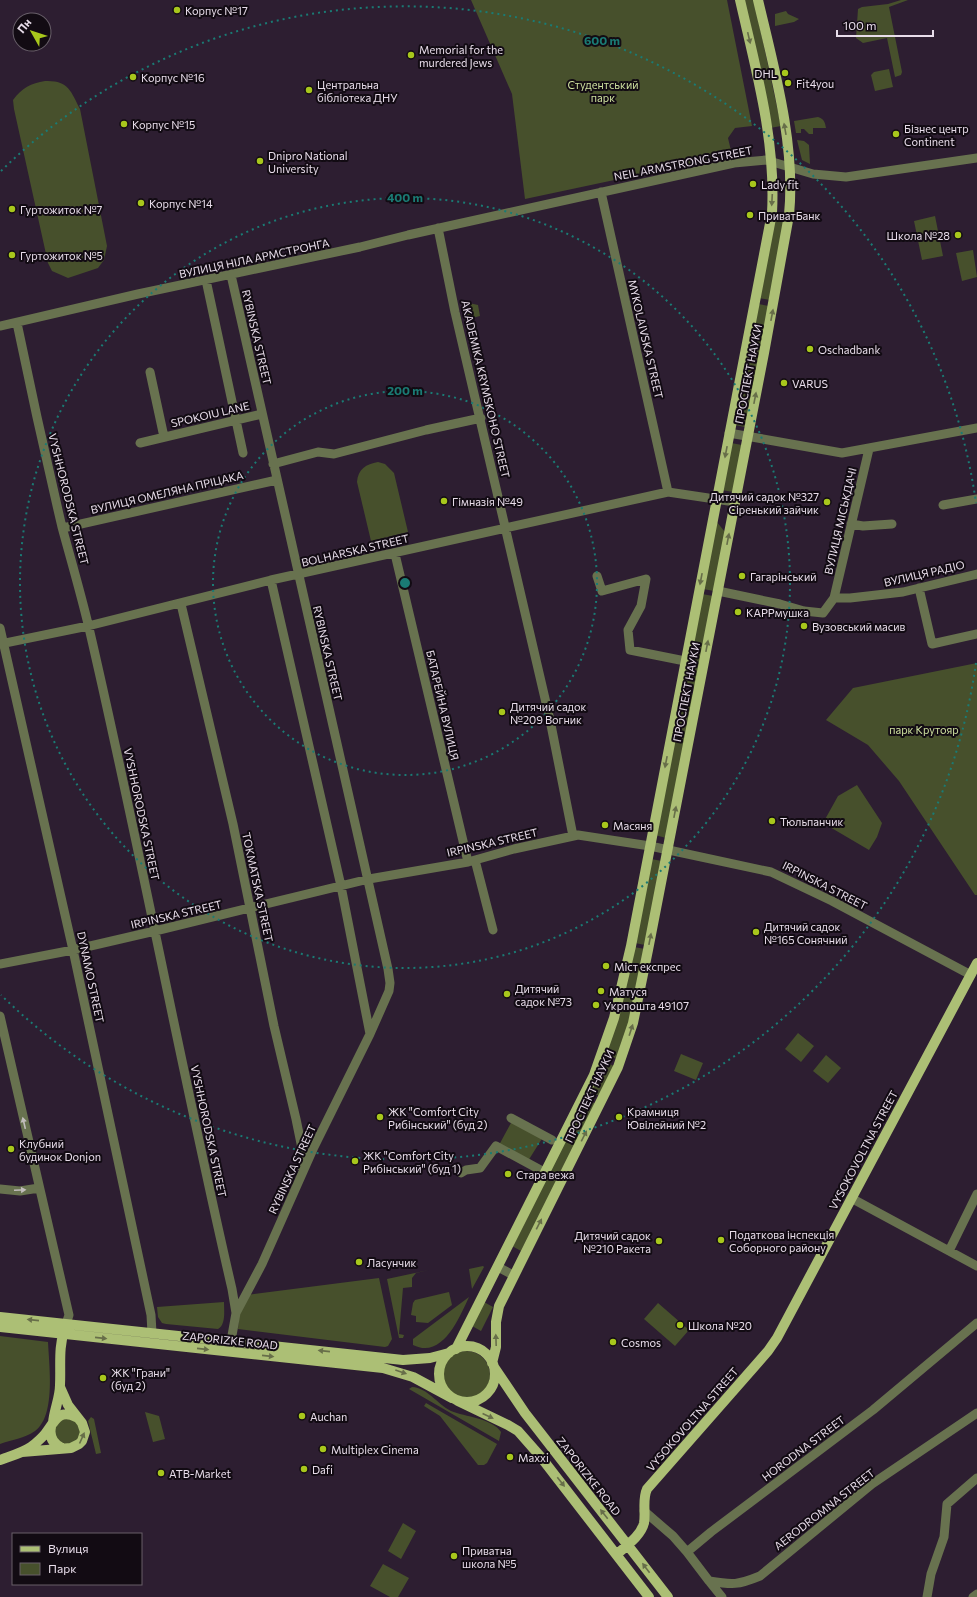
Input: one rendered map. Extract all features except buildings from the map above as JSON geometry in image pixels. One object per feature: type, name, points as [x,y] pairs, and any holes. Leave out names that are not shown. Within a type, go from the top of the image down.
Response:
[{"type":"main road","name":"ПРОСПЕКТ НАУКИ","points":[[452,1351],[498,1267],[594,1075],[609,1035],[631,946],[771,220],[773,190],[772,161],[764,105],[740,0]]},
{"type":"main road","name":"ПРОСПЕКТ НАУКИ","points":[[493,1365],[496,1347],[497,1311],[513,1275],[600,1103],[621,1058],[633,1023],[748,437],[789,215],[791,196],[790,167],[782,113],[758,0]]},
{"type":"main road","name":"VYSOKOVOLTNA STREET","points":[[617,1554],[641,1531],[644,1523],[644,1498],[647,1489],[768,1351],[777,1338],[977,963]]},
{"type":"main road","name":"ZAPORIZKE ROAD","points":[[0,1317],[403,1360],[430,1358],[452,1351]]},
{"type":"main road","points":[[62,1448],[53,1441],[50,1434],[53,1414],[60,1387],[60,1343],[66,1324]]},
{"type":"main road","name":"ZAPORIZKE ROAD","points":[[0,1327],[383,1368],[413,1377],[455,1400],[508,1425],[525,1437],[649,1597]]},
{"type":"main road","points":[[463,1347],[477,1348],[483,1352],[493,1365],[494,1380],[488,1392],[482,1398],[474,1401],[455,1400],[442,1387],[439,1380],[441,1364],[452,1351],[463,1347]]},
{"type":"main road","name":"ZAPORIZKE ROAD","points":[[493,1365],[526,1413],[668,1597]]},
{"type":"main road","points":[[0,1460],[22,1452],[71,1448],[82,1441],[85,1432],[84,1428],[66,1401],[60,1387]]},
{"type":"main road","points":[[22,1452],[38,1441],[61,1416],[69,1414],[76,1417]]},
{"type":"street","name":"NEIL ARMSTRONG STREET","points":[[438,228],[734,163],[766,160],[813,174],[846,177],[977,158]]},
{"type":"street","name":"MYKOLAIVSKA STREET","points":[[601,192],[668,492]]},
{"type":"street","name":"ВУЛИЦЯ НІЛА АРМСТРОНГА","points":[[0,326],[131,296],[360,247],[438,228]]},
{"type":"street","name":"AKADEMIKA KRYMSKOHO STREET","points":[[438,228],[455,312],[481,418],[550,720],[573,836]]},
{"type":"street","name":"RYBINSKA STREET","points":[[231,275],[298,576],[369,879],[390,983],[389,991],[370,1034],[336,1101],[262,1264],[236,1313]]},
{"type":"street","points":[[206,280],[243,453]]},
{"type":"street","name":"VYSHHORODSKA STREET","points":[[17,323],[37,420],[88,626],[155,931],[190,1106],[232,1289],[236,1313]]},
{"type":"street","name":"SPOKOIU LANE","points":[[150,372],[164,437]]},
{"type":"street","name":"SPOKOIU LANE","points":[[140,443],[262,414]]},
{"type":"street","points":[[273,464],[318,452],[334,454],[426,430],[481,418]]},
{"type":"street","points":[[729,433],[842,454],[977,428]]},
{"type":"street","name":"ВУЛИЦЯ МІСЬКДАЧІ","points":[[834,598],[869,449]]},
{"type":"street","name":"ВУЛИЦЯ ОМЕЛЯНА ПРІЦАКА","points":[[63,528],[277,480]]},
{"type":"street","name":"BOLHARSKA STREET","points":[[2,643],[88,626],[182,604],[271,580],[298,576],[668,492],[735,502]]},
{"type":"street","points":[[942,505],[977,499]]},
{"type":"street","points":[[851,524],[863,526],[892,524]]},
{"type":"street","name":"БАТАРЕЙНА ВУЛИЦЯ","points":[[396,554],[471,861],[493,930]]},
{"type":"street","name":"ВУЛИЦЯ РАДІО","points":[[834,598],[888,594],[977,574]]},
{"type":"street","points":[[597,576],[602,591],[646,579],[641,606],[628,630],[630,650],[685,661]]},
{"type":"street","points":[[271,580],[341,886],[370,1034]]},
{"type":"street","points":[[919,588],[932,644],[977,634]]},
{"type":"street","points":[[718,591],[780,604],[804,611],[823,613],[834,598]]},
{"type":"street","name":"TOKMATSKA STREET","points":[[182,604],[251,908],[274,1026],[304,1158],[301,1176]]},
{"type":"street","name":"DYNAMO STREET","points":[[0,628],[2,643],[73,950],[151,1315],[152,1333]]},
{"type":"street","name":"IRPINSKA STREET","points":[[0,964],[73,950],[369,879],[471,861],[578,835],[650,846],[771,872],[832,901],[971,975]]},
{"type":"street","points":[[0,1016],[69,1315],[66,1324]]},
{"type":"street","points":[[510,1118],[552,1140]]},
{"type":"street","points":[[461,1173],[466,1170],[480,1168],[496,1146],[546,1173]]},
{"type":"street","points":[[0,1189],[20,1191],[39,1188]]},
{"type":"street","points":[[949,1251],[977,1194]]},
{"type":"street","points":[[851,1198],[977,1266]]},
{"type":"street","points":[[498,1267],[513,1275]]},
{"type":"street","points":[[231,1341],[236,1313]]},
{"type":"street","name":"HORODNA STREET","points":[[687,1552],[873,1410],[977,1323]]},
{"type":"street","name":"AERODROMNA STREET","points":[[709,1581],[726,1584],[742,1583],[760,1576],[872,1484],[977,1413]]},
{"type":"street","points":[[927,1597],[931,1574],[944,1537],[947,1504],[977,1478]]},
{"type":"street","points":[[644,1511],[673,1536],[722,1597]]},
{"type":"street","points":[[973,1597],[977,1594]]},
{"type":"green space","name":"Студентський парк","points":[[471,0],[727,0],[752,126],[735,128],[728,138],[732,155],[525,199],[512,94]]},
{"type":"green space","points":[[744,0],[754,0],[781,126],[770,128]]},
{"type":"green space","points":[[901,0],[908,0],[889,7],[902,72],[901,75],[895,77],[887,38],[863,43],[856,38],[858,9],[862,7],[888,4]]},
{"type":"green space","points":[[786,11],[788,14],[799,19],[794,22],[775,26],[775,14]]},
{"type":"green space","points":[[889,69],[893,87],[875,91],[871,75],[874,72]]},
{"type":"green space","points":[[45,81],[59,82],[68,88],[80,109],[107,246],[104,260],[98,268],[68,278],[52,271],[48,263],[14,109],[13,100],[23,89],[35,83]]},
{"type":"green space","points":[[818,117],[824,121],[826,128],[813,128],[813,134],[809,134],[804,129],[801,129],[801,133],[796,133],[794,121]]},
{"type":"green space","points":[[797,140],[804,141],[809,145],[810,164],[802,160]]},
{"type":"green space","points":[[775,213],[785,214],[770,300],[759,298]]},
{"type":"green space","points":[[935,216],[943,256],[922,260],[914,221]]},
{"type":"green space","points":[[973,250],[977,277],[962,281],[956,253]]},
{"type":"green space","points":[[469,303],[478,305],[480,316],[468,319],[465,305]]},
{"type":"green space","points":[[758,304],[769,306],[745,427],[735,425]]},
{"type":"green space","points":[[731,443],[742,445],[733,492],[722,490]]},
{"type":"green space","points":[[378,462],[385,464],[394,473],[408,532],[371,541],[357,482],[359,474],[363,468]]},
{"type":"green space","points":[[716,521],[725,532],[714,591],[703,589]]},
{"type":"green space","points":[[702,594],[713,596],[695,688],[684,686]]},
{"type":"green space","name":"парк Крутояр","points":[[977,663],[977,895],[975,895],[899,781],[868,745],[826,720],[853,688]]},
{"type":"green space","points":[[683,693],[694,695],[666,838],[655,835]]},
{"type":"green space","points":[[857,785],[882,823],[877,837],[869,850],[823,823],[838,796]]},
{"type":"green space","points":[[651,859],[662,861],[645,945],[635,943]]},
{"type":"green space","points":[[634,947],[645,949],[629,1022],[617,1059],[606,1054]]},
{"type":"green space","points":[[798,1033],[814,1046],[801,1062],[785,1049]]},
{"type":"green space","points":[[681,1054],[703,1063],[696,1080],[674,1071]]},
{"type":"green space","points":[[826,1055],[841,1068],[828,1083],[813,1071]]},
{"type":"green space","points":[[603,1061],[614,1066],[600,1096],[590,1092]]},
{"type":"green space","points":[[586,1099],[596,1104],[521,1251],[512,1246]]},
{"type":"green space","points":[[512,1121],[543,1137],[528,1161],[499,1145]]},
{"type":"green space","points":[[484,1267],[472,1289],[469,1269]]},
{"type":"green space","points":[[429,1270],[416,1273],[412,1278],[412,1287],[403,1288],[399,1334],[404,1335],[403,1338],[399,1338],[387,1279]]},
{"type":"green space","points":[[379,1278],[392,1339],[388,1346],[385,1347],[238,1329],[239,1316],[247,1295]]},
{"type":"green space","points":[[449,1292],[452,1305],[428,1323],[416,1322],[416,1316],[411,1315],[415,1300]]},
{"type":"green space","points":[[469,1297],[461,1315],[449,1334],[442,1341],[433,1346],[424,1348],[413,1345],[413,1339]]},
{"type":"green space","points":[[224,1302],[223,1321],[221,1327],[218,1329],[166,1324],[162,1323],[158,1317],[157,1307]]},
{"type":"green space","points":[[484,1302],[493,1307],[481,1331],[472,1326]]},
{"type":"green space","points":[[658,1303],[689,1330],[675,1346],[644,1319]]},
{"type":"green space","points":[[0,1336],[48,1342],[50,1390],[49,1402],[42,1424],[31,1433],[0,1444]]},
{"type":"green space","points":[[466,1351],[475,1353],[483,1358],[488,1366],[490,1375],[488,1384],[483,1392],[475,1397],[466,1399],[457,1397],[449,1392],[444,1384],[442,1375],[444,1366],[449,1358],[457,1353]]},
{"type":"green space","points":[[412,1387],[428,1393],[451,1411],[478,1418],[497,1427],[501,1432],[499,1441],[409,1389]]},
{"type":"green space","points":[[426,1403],[497,1444],[487,1463],[484,1465],[478,1465],[440,1416],[424,1406]]},
{"type":"green space","points":[[145,1412],[159,1416],[165,1439],[153,1442]]},
{"type":"green space","points":[[70,1417],[81,1425],[80,1439],[68,1446],[56,1439],[55,1427],[58,1422]]},
{"type":"green space","points":[[91,1417],[94,1419],[101,1453],[96,1454],[88,1421]]},
{"type":"green space","points":[[403,1523],[416,1531],[401,1559],[388,1551]]},
{"type":"green space","points":[[383,1564],[409,1578],[398,1597],[390,1597],[370,1586]]},
{"type":"place","name":"Корпус №17","points":[[177,10]]},
{"type":"place","name":"Memorial for the murdered Jews","points":[[411,55]]},
{"type":"place","name":"DHL","points":[[785,73]]},
{"type":"place","name":"Корпус №16","points":[[133,77]]},
{"type":"place","name":"Fit4you","points":[[788,83]]},
{"type":"place","name":"Центральна бібліотека ДНУ","points":[[309,90]]},
{"type":"place","name":"Корпус №15","points":[[124,124]]},
{"type":"place","name":"Бізнес центр Continent","points":[[896,134]]},
{"type":"place","name":"Dnipro National University","points":[[260,161]]},
{"type":"place","name":"Lady fit","points":[[753,184]]},
{"type":"place","name":"Корпус №14","points":[[141,203]]},
{"type":"place","name":"Гуртожиток №7","points":[[12,209]]},
{"type":"place","name":"ПриватБанк","points":[[750,215]]},
{"type":"place","name":"Школа №28","points":[[958,235]]},
{"type":"place","name":"Гуртожиток №5","points":[[12,255]]},
{"type":"place","name":"Oschadbank","points":[[810,349]]},
{"type":"place","name":"VARUS","points":[[784,383]]},
{"type":"place","name":"Гімназія №49","points":[[444,501]]},
{"type":"place","name":"Дитячий садок №327 Сіренький зайчик","points":[[827,502]]},
{"type":"place","name":"Гагарінський","points":[[742,576]]},
{"type":"place","name":"КАРРмушка","points":[[738,612]]},
{"type":"place","name":"Вузовський масив","points":[[804,626]]},
{"type":"place","name":"Дитячий садок №209 Вогник","points":[[502,712]]},
{"type":"place","name":"Тюльпанчик","points":[[772,821]]},
{"type":"place","name":"Масяня","points":[[605,825]]},
{"type":"place","name":"Дитячий садок №165 Сонячний","points":[[756,932]]},
{"type":"place","name":"Міст експрес","points":[[606,966]]},
{"type":"place","name":"Матуся","points":[[601,991]]},
{"type":"place","name":"Дитячий садок №73","points":[[507,994]]},
{"type":"place","name":"Укрпошта 49107","points":[[596,1005]]},
{"type":"place","name":"ЖК \"Comfort City Рибінський\" (буд 2)","points":[[380,1117]]},
{"type":"place","name":"Крамниця Ювілейний №2","points":[[619,1117]]},
{"type":"place","name":"Клубний будинок Donjon","points":[[11,1149]]},
{"type":"place","name":"ЖК \"Comfort City Рибінський\" (буд 1)","points":[[355,1161]]},
{"type":"place","name":"Стара вежа","points":[[508,1174]]},
{"type":"place","name":"Податкова інспекція Соборного району","points":[[721,1240]]},
{"type":"place","name":"Дитячий садок №210 Ракета","points":[[659,1241]]},
{"type":"place","name":"Ласунчик","points":[[359,1262]]},
{"type":"place","name":"Школа №20","points":[[680,1325]]},
{"type":"place","name":"Cosmos","points":[[613,1342]]},
{"type":"place","name":"ЖК \"Грани\" (буд 2)","points":[[103,1378]]},
{"type":"place","name":"Auchan","points":[[302,1416]]},
{"type":"place","name":"Multiplex Cinema","points":[[323,1449]]},
{"type":"place","name":"Maxxi","points":[[510,1457]]},
{"type":"place","name":"Dafi","points":[[304,1469]]},
{"type":"place","name":"ATB-Market","points":[[161,1473]]},
{"type":"place","name":"Приватна школа №5","points":[[454,1556]]}]
